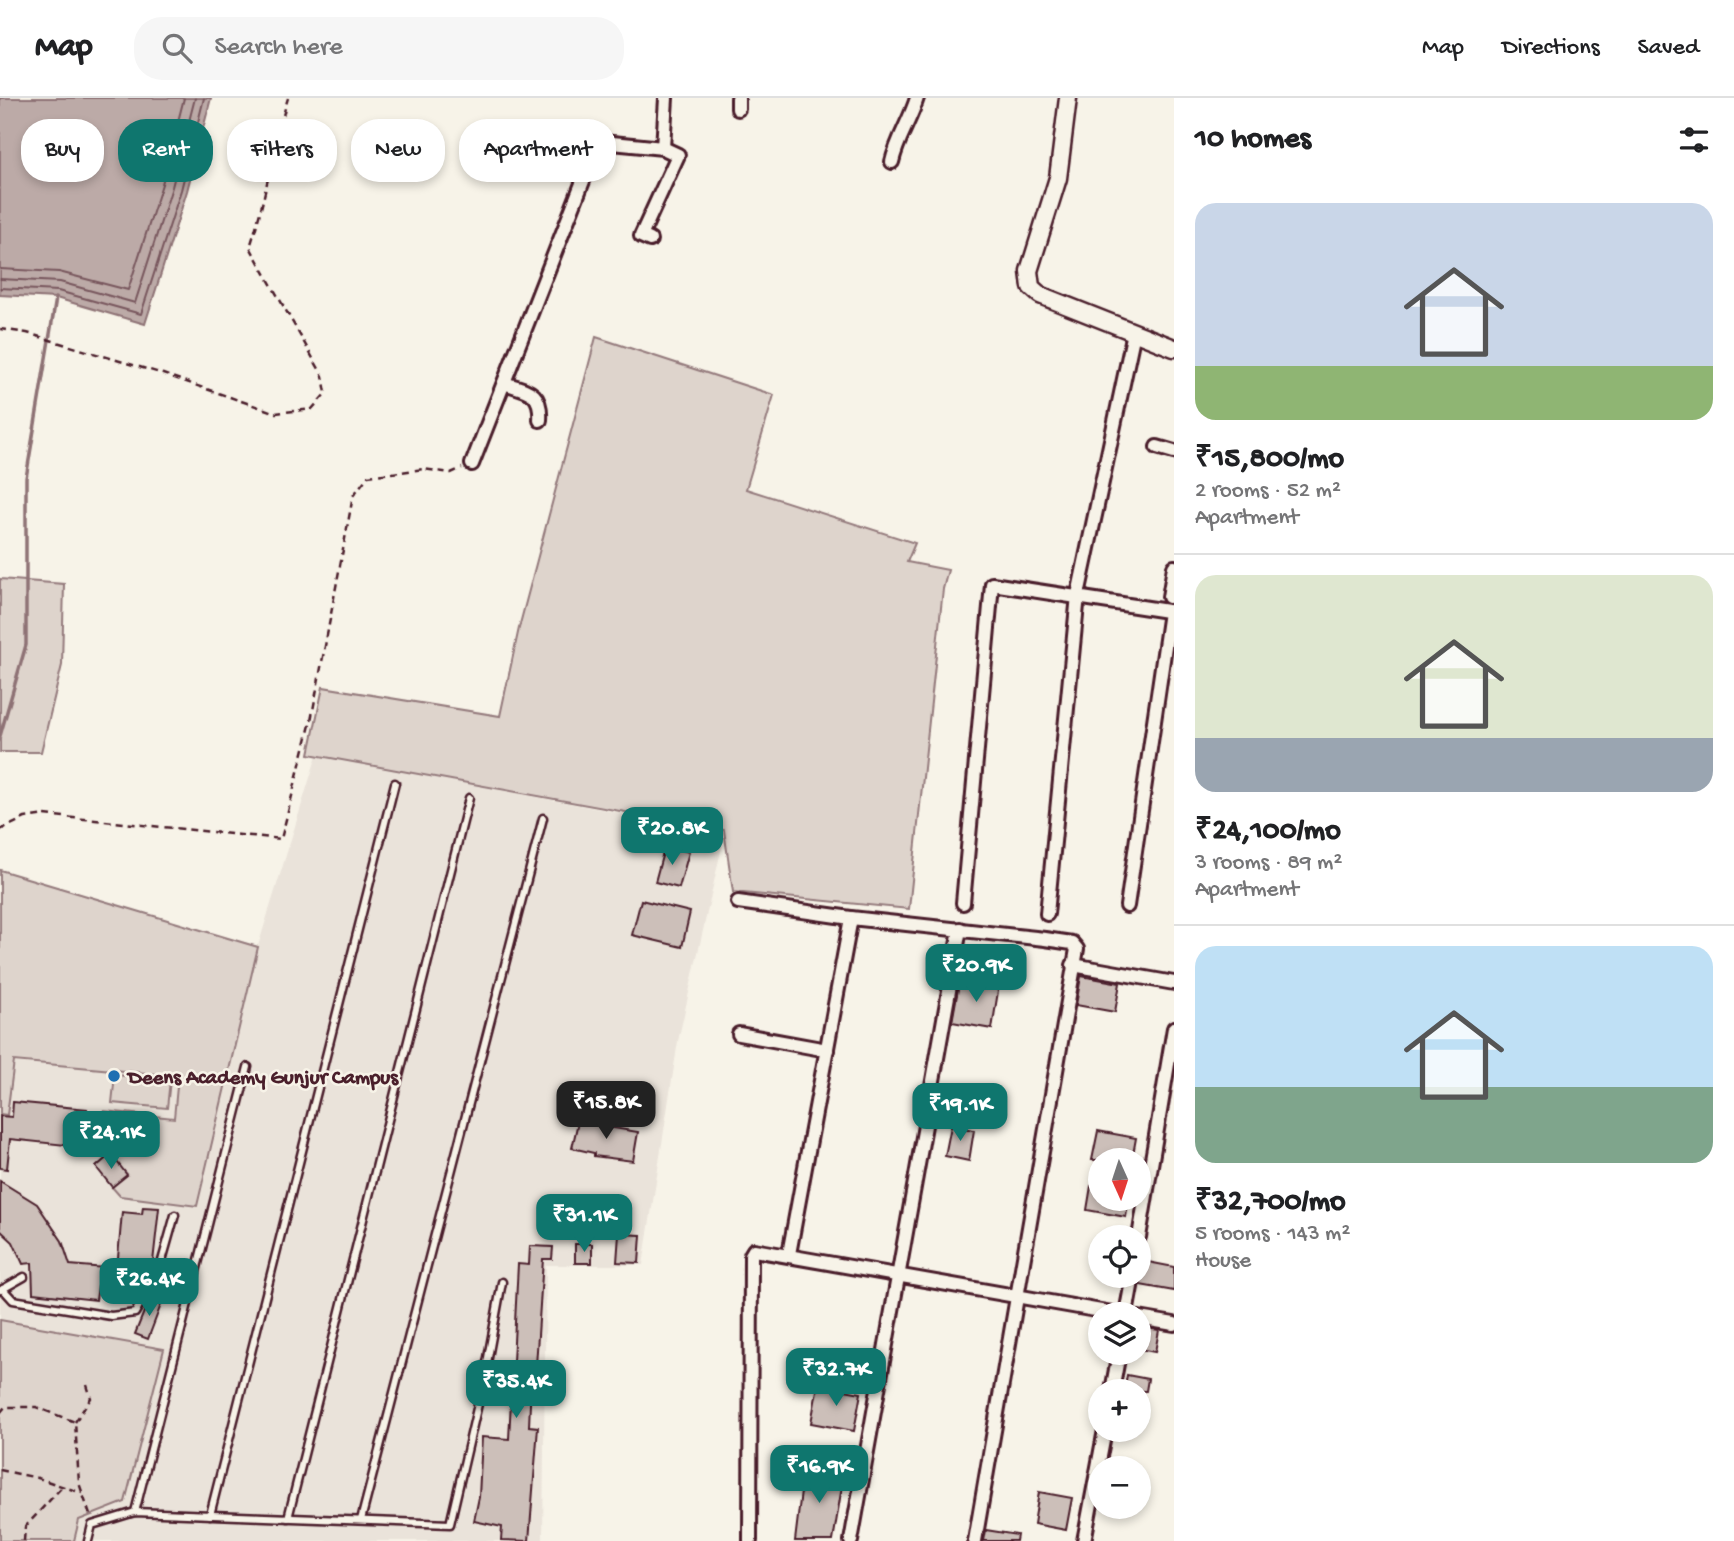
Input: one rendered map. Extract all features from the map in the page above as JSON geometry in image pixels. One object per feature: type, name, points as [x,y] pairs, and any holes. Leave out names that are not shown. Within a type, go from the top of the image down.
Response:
[{"type":"street","points":[[663,148],[666,98]]},
{"type":"street","points":[[892,162],[895,146],[911,117],[917,98]]},
{"type":"street","points":[[1068,98],[1058,178],[1029,271],[1031,287],[1040,295],[1174,348]]},
{"type":"street","points":[[472,464],[594,153],[602,142],[663,148],[678,155],[641,236],[650,240]]},
{"type":"street","points":[[1047,914],[1078,595],[1134,332]]},
{"type":"street","points":[[504,383],[534,394],[541,404],[540,420]]},
{"type":"street","points":[[1157,447],[1174,453]]},
{"type":"street","points":[[1169,597],[1174,567]]},
{"type":"street","points":[[963,903],[992,584],[1078,595],[1172,612],[1127,906]]},
{"type":"street","points":[[738,902],[851,918],[1072,943],[1077,949],[975,1541]]},
{"type":"street","points":[[789,1254],[851,918]]},
{"type":"street","points":[[851,1541],[960,929]]},
{"type":"street","points":[[1073,965],[1174,983]]},
{"type":"street","points":[[1141,1225],[1174,1028]]},
{"type":"street","points":[[739,1034],[827,1050]]},
{"type":"street","points":[[750,1541],[751,1255],[759,1249],[1088,1308]]},
{"type":"street","points":[[1151,1320],[1174,1324]]},
{"type":"street","points":[[1084,1541],[1103,1442]]},
{"type":"lane","points":[[210,1515],[395,783]]},
{"type":"lane","points":[[288,1518],[469,798]]},
{"type":"lane","points":[[361,1521],[543,818]]},
{"type":"lane","points":[[135,1512],[248,1066]]},
{"type":"lane","points":[[23,1276],[2,1290],[13,1300],[111,1316],[135,1313],[160,1268],[175,1215]]},
{"type":"lane","points":[[88,1541],[94,1524],[135,1512],[450,1524],[485,1374],[502,1282]]},
{"type":"path","points":[[0,330],[27,334],[100,355],[276,413],[312,409],[326,393],[323,376],[250,247],[288,98]]},
{"type":"path","points":[[0,830],[25,818],[45,815],[281,839],[312,721],[353,496],[368,477],[424,469],[451,473],[472,464]]},
{"type":"path","points":[[87,1385],[91,1398],[75,1422],[82,1493],[94,1524]]},
{"type":"path","points":[[0,1413],[5,1406],[36,1407],[75,1422]]},
{"type":"path","points":[[0,1470],[38,1478],[82,1493]]},
{"type":"path","points":[[24,1541],[25,1527],[61,1488]]},
{"type":"shaded area","points":[[596,337],[774,395],[746,489],[915,543],[907,562],[948,570],[943,589],[909,909],[733,892],[724,830],[309,754],[323,687],[500,716],[519,628]]},
{"type":"shaded area","points":[[0,579],[64,584],[62,665],[41,752],[0,752]]},
{"type":"shaded area","points":[[317,755],[725,833],[678,1041],[643,1265],[546,1265],[543,1541],[0,1541],[0,870],[258,946]]},
{"type":"shaded area","points":[[0,870],[258,947],[197,1206],[120,1196],[112,1187],[127,1174],[100,1146],[104,1111],[174,1118],[178,1076],[14,1061],[7,1115],[0,1114]]},
{"type":"shaded area","points":[[115,1075],[170,1080],[167,1108],[112,1103]]},
{"type":"shaded area","points":[[0,1320],[164,1349],[125,1502],[79,1520],[74,1541],[0,1541]]},
{"type":"water","points":[[0,98],[211,98],[206,119],[118,119],[118,182],[189,182],[145,324],[56,298],[0,295]]},
{"type":"building","points":[[665,845],[689,852],[679,888],[655,882]]},
{"type":"building","points":[[641,900],[690,912],[682,947],[632,935]]},
{"type":"building","points":[[1081,976],[1120,983],[1115,1012],[1076,1005]]},
{"type":"building","points":[[960,978],[999,985],[992,1029],[952,1022]]},
{"type":"building","points":[[13,1102],[87,1109],[84,1147],[10,1139],[7,1169],[0,1168],[0,1116],[12,1117]]},
{"type":"building","points":[[578,1122],[638,1132],[633,1161],[594,1156],[594,1153],[572,1148]]},
{"type":"building","points":[[951,1126],[974,1130],[969,1161],[945,1156]]},
{"type":"building","points":[[1098,1131],[1136,1138],[1134,1148],[1094,1148]]},
{"type":"building","points":[[111,1154],[127,1175],[112,1187],[96,1167]]},
{"type":"building","points":[[0,1181],[37,1204],[62,1241],[70,1265],[117,1269],[122,1212],[142,1214],[143,1207],[159,1208],[152,1271],[138,1270],[136,1289],[98,1286],[96,1300],[33,1293],[32,1263],[23,1264],[13,1242],[0,1230]]},
{"type":"building","points":[[1093,1211],[1127,1211],[1126,1217]]},
{"type":"building","points":[[619,1234],[641,1235],[639,1263],[617,1262]]},
{"type":"building","points":[[575,1244],[592,1244],[592,1263],[575,1263]]},
{"type":"building","points":[[530,1246],[553,1247],[552,1259],[543,1259],[535,1381],[531,1381],[529,1426],[538,1427],[529,1541],[501,1540],[502,1527],[474,1521],[479,1497],[482,1437],[509,1439],[518,1264],[529,1265]]},
{"type":"building","points":[[1151,1263],[1174,1267],[1174,1291],[1151,1287]]},
{"type":"building","points":[[150,1297],[162,1302],[148,1339],[135,1334]]},
{"type":"building","points":[[1151,1329],[1159,1330],[1155,1352],[1151,1351]]},
{"type":"building","points":[[1127,1375],[1148,1379],[1126,1379]]},
{"type":"building","points":[[818,1385],[861,1393],[854,1431],[811,1423]]},
{"type":"building","points":[[804,1467],[844,1474],[833,1541],[795,1541]]},
{"type":"building","points":[[1039,1492],[1072,1498],[1066,1530],[1034,1524]]},
{"type":"building","points":[[986,1530],[1017,1535],[1016,1541],[984,1541]]},
{"type":"waterway","points":[[0,736],[26,645],[26,478],[56,298]]},
{"type":"place","name":"Deens Academy Gunjur Campus","points":[[114,1076]]}]
